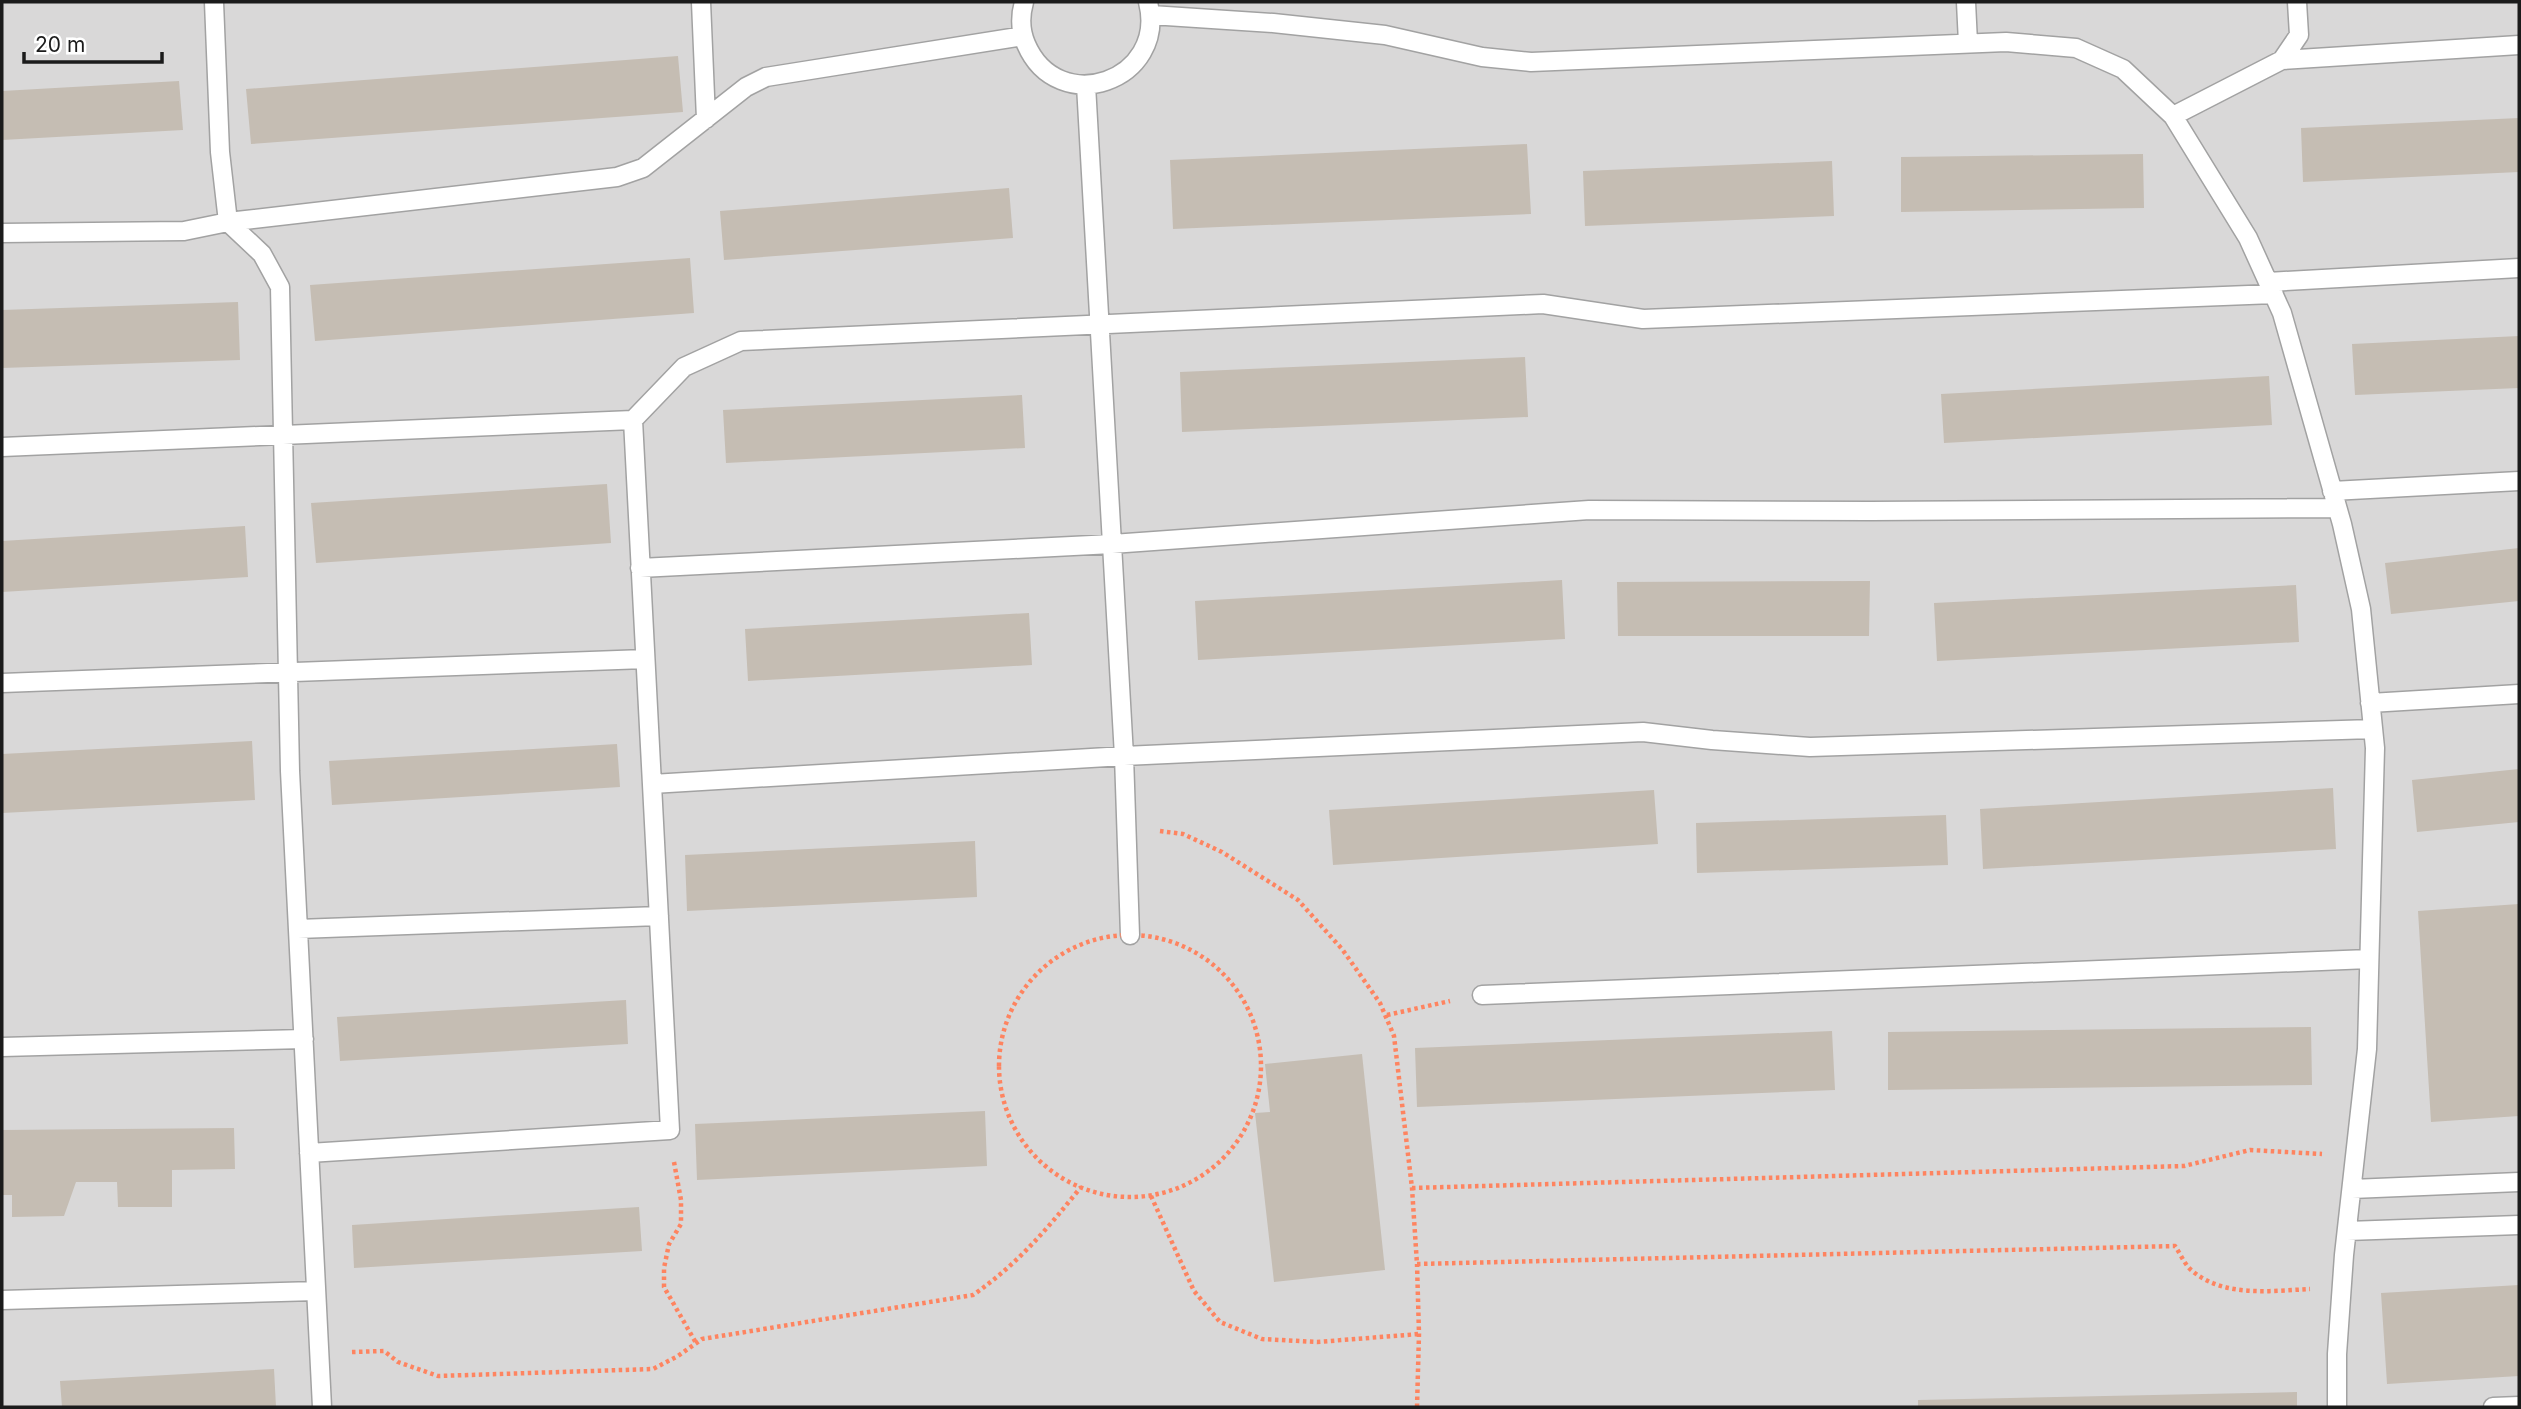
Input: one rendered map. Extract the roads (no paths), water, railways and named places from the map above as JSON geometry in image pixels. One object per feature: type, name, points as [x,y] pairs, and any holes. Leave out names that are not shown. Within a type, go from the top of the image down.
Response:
[{"type":"lane","points":[[214,2],[220,152],[228,222],[262,254],[280,287],[290,771],[322,1407]]},
{"type":"lane","points":[[701,2],[706,119]]},
{"type":"lane","points":[[1024,2],[1021,15],[1023,36],[1031,56],[1046,72],[1065,82],[1086,85],[1107,81],[1126,72],[1141,55],[1149,36],[1149,8],[1385,35],[1482,57],[1531,62],[1968,43],[2007,42],[2076,48],[2123,69],[2173,116],[2248,238],[2282,313],[2335,499],[2361,609],[2375,748],[2367,1049],[2342,1287],[2337,1354],[2337,1407]]},
{"type":"lane","points":[[1966,2],[1968,43]]},
{"type":"lane","points":[[2282,60],[2299,35],[2297,2]]},
{"type":"lane","points":[[2,233],[184,231],[228,222],[617,177],[643,168],[746,87],[766,78],[1023,36]]},
{"type":"lane","points":[[2173,116],[2282,60],[2519,45]]},
{"type":"lane","points":[[1086,85],[1124,757],[1130,935]]},
{"type":"lane","points":[[2,447],[633,420],[684,367],[741,341],[1543,304],[1643,319],[2271,288],[2519,268]]},
{"type":"lane","points":[[309,1153],[670,1130],[633,420]]},
{"type":"lane","points":[[640,568],[1112,544],[1589,510],[1871,511],[2335,499],[2519,481]]},
{"type":"lane","points":[[2,683],[645,659]]},
{"type":"lane","points":[[2370,703],[2519,694]]},
{"type":"lane","points":[[652,784],[1124,757],[1643,732],[1810,747],[2373,729]]},
{"type":"lane","points":[[298,929],[659,916]]},
{"type":"lane","points":[[1482,995],[2369,959]]},
{"type":"lane","points":[[2,1047],[303,1039]]},
{"type":"lane","points":[[2352,1189],[2519,1182]]},
{"type":"lane","points":[[2347,1231],[2519,1225]]},
{"type":"lane","points":[[2,1300],[316,1291]]},
{"type":"lane","points":[[2493,1407],[2519,1406]]}]
